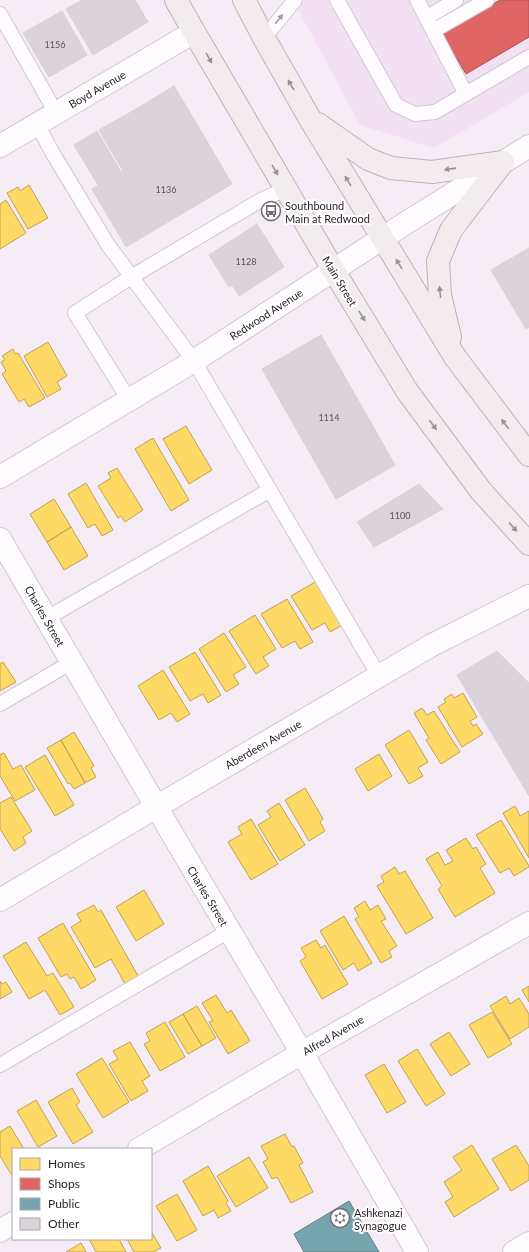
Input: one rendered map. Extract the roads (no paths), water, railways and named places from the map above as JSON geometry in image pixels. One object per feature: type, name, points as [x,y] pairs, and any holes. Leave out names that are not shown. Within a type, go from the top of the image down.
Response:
[{"type":"main road","name":"Main Street","points":[[176,0],[334,271],[407,391],[481,491],[529,544]]},
{"type":"main road","points":[[244,0],[310,119],[455,357],[529,455]]},
{"type":"main road","points":[[310,119],[368,159],[391,168],[432,172],[503,162]]},
{"type":"main road","points":[[455,357],[440,295],[438,261],[451,230],[503,162]]},
{"type":"street","name":"Boyd Avenue","points":[[0,146],[194,32]]},
{"type":"street","name":"Redwood Avenue","points":[[0,477],[194,360],[529,146]]},
{"type":"street","name":"Charles Street","points":[[0,539],[156,807],[302,1053],[416,1252]]},
{"type":"street","name":"Aberdeen Avenue","points":[[0,900],[432,645],[529,596]]},
{"type":"street","name":"Alfred Avenue","points":[[141,1148],[302,1053],[529,923]]},
{"type":"street","points":[[0,1231],[12,1224]]},
{"type":"street","points":[[514,1252],[529,1243]]},
{"type":"lane","points":[[264,38],[295,0]]},
{"type":"lane","points":[[337,0],[396,105],[415,114],[435,112],[529,57]]},
{"type":"lane","points":[[417,0],[466,94]]},
{"type":"lane","points":[[426,18],[456,0]]},
{"type":"lane","points":[[433,31],[487,0]]},
{"type":"lane","points":[[0,14],[56,113]]},
{"type":"lane","points":[[37,124],[52,152],[108,245],[194,360],[379,676]]},
{"type":"lane","points":[[129,400],[75,313],[131,277],[261,200],[286,189]]},
{"type":"lane","points":[[47,618],[270,490]]},
{"type":"lane","points":[[0,704],[72,662]]},
{"type":"lane","points":[[0,1065],[229,931]]},
{"type":"place","name":"Southbound Main at Redwood","points":[[271,211]]},
{"type":"place","name":"Ashkenazi Synagogue","points":[[340,1218]]}]
